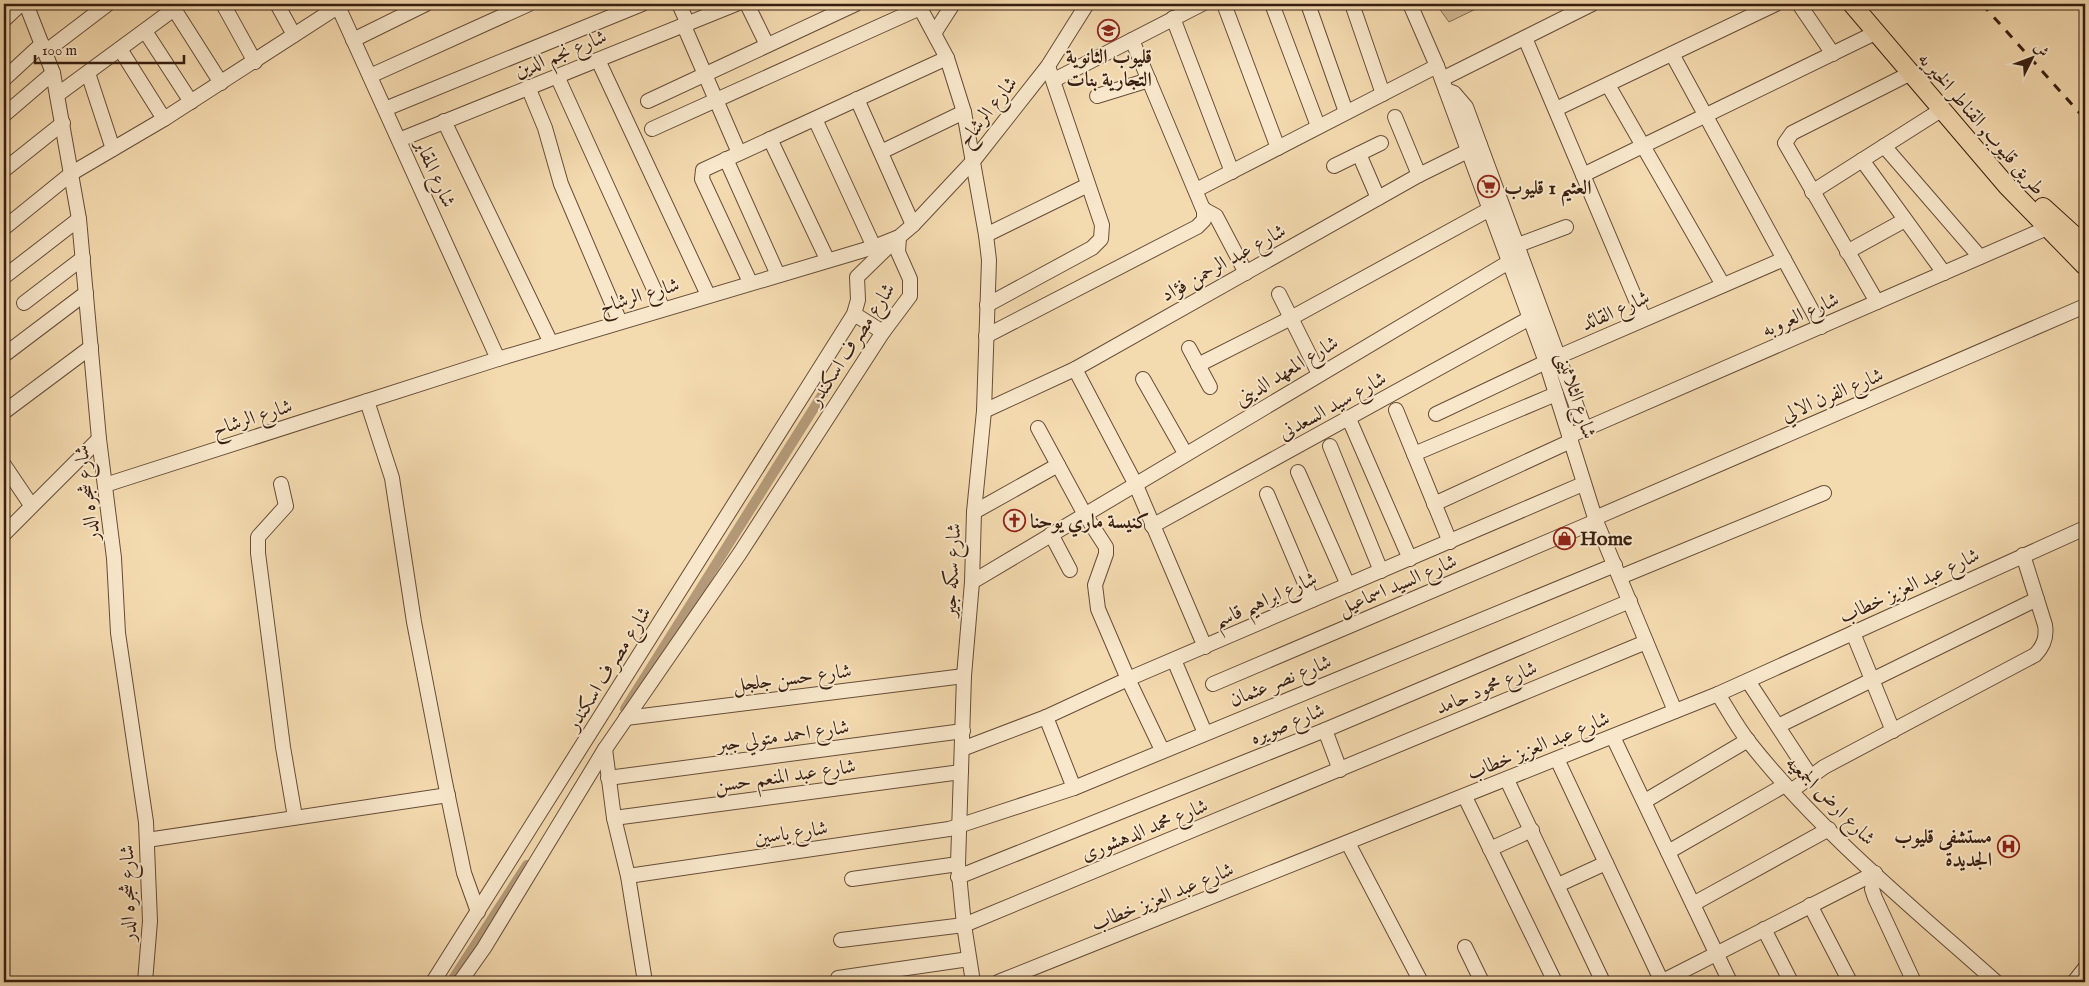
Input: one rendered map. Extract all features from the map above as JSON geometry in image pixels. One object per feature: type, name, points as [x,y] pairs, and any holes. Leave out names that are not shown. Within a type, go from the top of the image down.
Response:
[{"type":"main road","name":"طريق قليوب, القناطر الخيريه","points":[[1852,4],[1941,110],[2047,228],[2085,266]]},
{"type":"main road","name":"طريق قليوب, القناطر الخيريه","points":[[1864,4],[2014,178],[2057,221],[2085,245]]},
{"type":"street","points":[[4,20],[21,4]]},
{"type":"street","name":"شارع شجره الدر","points":[[26,4],[53,74],[79,219],[99,439],[114,558],[118,633],[138,758],[146,835],[150,920],[145,982]]},
{"type":"street","points":[[4,79],[44,48],[108,4]]},
{"type":"street","points":[[223,4],[255,62]]},
{"type":"street","points":[[277,4],[294,35]]},
{"type":"street","points":[[4,228],[72,173],[164,119],[255,62],[339,4]]},
{"type":"street","name":"شارع المقابر","points":[[339,4],[353,40],[498,359]]},
{"type":"street","points":[[353,40],[426,4]]},
{"type":"street","points":[[370,76],[529,4]]},
{"type":"street","points":[[679,4],[716,101],[732,156],[778,275]]},
{"type":"street","name":"شارع نجم الدين","points":[[399,140],[736,4]]},
{"type":"street","points":[[747,4],[768,45]]},
{"type":"street","points":[[648,101],[768,45],[826,10],[856,4]]},
{"type":"street","points":[[935,32],[953,4]]},
{"type":"street","name":"شارع الرشاح","points":[[105,485],[498,359],[899,238],[974,160],[1048,66],[1087,4]]},
{"type":"street","points":[[1054,80],[1202,4]]},
{"type":"street","points":[[1224,4],[1278,148]]},
{"type":"street","points":[[1272,4],[1318,126]]},
{"type":"street","points":[[1308,4],[1346,112]]},
{"type":"street","points":[[1352,4],[1383,94]]},
{"type":"street","name":"شارع الثلاثينى","points":[[1410,4],[1444,84],[1466,107],[1474,148],[1490,209],[1546,362],[1583,484],[1675,711]]},
{"type":"street","points":[[1444,84],[1525,38],[1592,4]]},
{"type":"street","points":[[1556,110],[1776,4]]},
{"type":"street","points":[[1798,4],[1833,54]]},
{"type":"street","points":[[384,109],[638,5]]},
{"type":"street","points":[[652,130],[919,6]]},
{"type":"street","name":"شارع سكه جير","points":[[919,6],[935,32],[947,58],[964,112],[974,160],[988,260],[984,411],[974,512],[972,582],[964,676],[958,870],[973,982]]},
{"type":"street","points":[[58,95],[175,9],[221,83]]},
{"type":"street","points":[[1173,18],[1232,172]]},
{"type":"street","points":[[145,31],[191,102]]},
{"type":"street","points":[[1583,175],[1876,33]]},
{"type":"street","points":[[1525,38],[1644,319]]},
{"type":"street","points":[[986,336],[1197,227],[1204,220],[1204,209],[1132,40]]},
{"type":"street","points":[[120,49],[164,119]]},
{"type":"street","points":[[1672,54],[1821,327]]},
{"type":"street","points":[[750,282],[702,179],[702,172],[732,156],[947,58]]},
{"type":"street","points":[[598,60],[708,295]]},
{"type":"street","points":[[987,305],[1092,248],[1101,239],[1102,225],[1048,66]]},
{"type":"street","points":[[1196,190],[1437,66]]},
{"type":"street","points":[[88,72],[113,149]]},
{"type":"street","points":[[4,115],[53,74]]},
{"type":"street","points":[[1877,302],[1786,148],[1786,139],[1792,133],[1909,74]]},
{"type":"street","points":[[558,76],[663,309]]},
{"type":"street","points":[[1097,96],[1149,80]]},
{"type":"street","points":[[1608,85],[1723,285]]},
{"type":"street","points":[[528,87],[545,128],[561,184],[620,322]]},
{"type":"street","points":[[858,99],[913,225]]},
{"type":"street","points":[[1812,192],[1941,110]]},
{"type":"street","points":[[881,152],[964,112]]},
{"type":"street","points":[[1395,117],[1419,175]]},
{"type":"street","points":[[815,119],[874,247]]},
{"type":"street","points":[[444,121],[551,343]]},
{"type":"street","points":[[4,170],[63,123]]},
{"type":"street","points":[[770,139],[827,259]]},
{"type":"street","points":[[1334,166],[1381,143]]},
{"type":"street","points":[[1884,146],[1980,257]]},
{"type":"street","name":"شارع الثلاثينى","points":[[1474,148],[1518,245],[1585,429]]},
{"type":"street","name":"شارع عبد الرحمن فؤاد","points":[[984,411],[1075,368],[1419,175],[1474,148]]},
{"type":"street","points":[[1359,154],[1378,198]]},
{"type":"street","points":[[1862,160],[1944,273]]},
{"type":"street","points":[[986,235],[1088,185]]},
{"type":"street","points":[[1204,209],[1216,216],[1246,273]]},
{"type":"street","points":[[1198,365],[1291,318],[1490,209]]},
{"type":"street","points":[[4,277],[79,219]]},
{"type":"street","points":[[1848,252],[1905,220]]},
{"type":"street","points":[[1518,245],[1566,227]]},
{"type":"street","name":"شارع العروبه","points":[[1434,504],[1570,439],[1585,429],[2047,228]]},
{"type":"street","name":"شارع مصرف اسكندر","points":[[433,982],[854,314],[858,300],[857,277],[899,238]]},
{"type":"street","name":"شارع مصرف اسكندر","points":[[460,982],[484,948],[626,718],[740,553],[883,332],[906,303],[911,288],[910,279],[899,259],[899,238]]},
{"type":"street","points":[[24,303],[83,258]]},
{"type":"street","name":"شارع القائد","points":[[1436,414],[1546,362],[1784,260]]},
{"type":"street","name":"شارع المعهد الدينى","points":[[972,582],[1185,453],[1509,262]]},
{"type":"street","points":[[4,355],[86,293]]},
{"type":"street","points":[[1279,294],[1319,374]]},
{"type":"street","name":"شارع الفرن الالي","points":[[1596,519],[2085,306]]},
{"type":"street","points":[[854,314],[883,332]]},
{"type":"street","name":"شارع سيد السعدنى","points":[[1152,526],[1530,318]]},
{"type":"street","points":[[4,412],[91,347]]},
{"type":"street","points":[[1189,348],[1210,387]]},
{"type":"street","points":[[1075,368],[1135,483],[1206,647]]},
{"type":"street","points":[[1143,379],[1185,453]]},
{"type":"street","points":[[1414,454],[1556,394]]},
{"type":"street","points":[[367,401],[392,478],[414,622],[447,791],[464,873],[478,912]]},
{"type":"street","points":[[1396,410],[1450,542]]},
{"type":"street","points":[[1349,419],[1410,559]]},
{"type":"street","points":[[1038,428],[1084,514],[1106,547],[1106,554],[1096,585],[1095,596],[1098,609],[1128,679],[1162,750]]},
{"type":"street","points":[[4,534],[99,439]]},
{"type":"street","points":[[1330,446],[1381,571]]},
{"type":"street","points":[[4,465],[31,505]]},
{"type":"street","points":[[974,512],[1058,465]]},
{"type":"street","points":[[1298,472],[1348,585]]},
{"type":"street","points":[[281,484],[286,506],[258,537],[258,552],[283,747],[294,813]]},
{"type":"street","name":"شارع ابراهيم قاسم","points":[[962,749],[1046,717],[1128,679],[1583,484]]},
{"type":"street","name":"شارع نصر عثمان","points":[[959,826],[1008,812],[1074,788],[1205,733],[1617,571],[1824,493]]},
{"type":"street","points":[[1267,494],[1312,600]]},
{"type":"street","name":"شارع السيد اسماعيل","points":[[1213,684],[1596,519]]},
{"type":"street","name":"شارع عبد العزيز خطاب","points":[[998,982],[1718,694],[2085,528]]},
{"type":"street","points":[[1051,534],[1070,570]]},
{"type":"street","points":[[1668,852],[1811,777],[1824,767],[2035,654],[2045,641],[2045,624],[2023,555]]},
{"type":"street","points":[[1778,726],[2037,599]]},
{"type":"street","name":"شارع صويره","points":[[852,879],[958,870],[1325,730],[1630,601]]},
{"type":"street","points":[[1853,633],[1892,730]]},
{"type":"street","name":"شارع محمود حامد","points":[[1340,770],[1646,642]]},
{"type":"street","points":[[1174,660],[1205,733]]},
{"type":"street","name":"شارع حسن جلجل","points":[[626,718],[964,676]]},
{"type":"street","points":[[1748,681],[1811,777]]},
{"type":"street","name":"شارع ارض الجمعيه","points":[[1718,694],[1748,740],[1788,788],[1991,981]]},
{"type":"street","points":[[1046,717],[1074,788]]},
{"type":"street","name":"شارع احمد متولي جبر","points":[[608,778],[963,730]]},
{"type":"street","points":[[1325,730],[1340,770]]},
{"type":"street","points":[[1613,737],[1730,982]]},
{"type":"street","points":[[1644,801],[1748,740]]},
{"type":"street","points":[[606,749],[614,818],[628,876],[646,982]]},
{"type":"street","points":[[1557,759],[1662,982],[1875,872]]},
{"type":"street","name":"شارع محمد الدهشورى","points":[[841,940],[964,925],[1340,770]]},
{"type":"street","name":"شارع عبد المنعم حسن","points":[[614,818],[961,772]]},
{"type":"street","points":[[1507,780],[1603,982]]},
{"type":"street","points":[[146,835],[447,791]]},
{"type":"street","points":[[1464,796],[1555,982]]},
{"type":"street","name":"شارع ياسين","points":[[628,876],[939,831],[959,826]]},
{"type":"street","points":[[1693,904],[1829,829]]},
{"type":"street","points":[[1490,849],[1532,830]]},
{"type":"street","points":[[1348,843],[1422,982]]},
{"type":"street","points":[[1558,885],[1606,863]]},
{"type":"street","points":[[1875,872],[1872,889],[1875,898],[1914,982]]},
{"type":"street","points":[[1810,906],[1850,982]]},
{"type":"street","points":[[1764,929],[1790,982]]},
{"type":"street","points":[[1465,947],[1482,982]]},
{"type":"street","points":[[838,978],[969,959]]},
{"type":"street","points":[[2074,982],[2085,968]]},
{"type":"shaded area","points":[[1436,4],[1486,4],[1449,22]]},
{"type":"waterway","points":[[625,709],[829,384]]},
{"type":"waterway","points":[[451,982],[527,865]]},
{"type":"railway","points":[[1982,4],[2085,119]]},
{"type":"place","name":"قليوب الثانوية التجارية بنات","points":[[1109,30]]},
{"type":"place","name":"العثيم 1 قليوب","points":[[1488,187]]},
{"type":"place","name":"كنيسة ماري يوحنا","points":[[1014,521]]},
{"type":"place","name":"Home","points":[[1564,538]]},
{"type":"place","name":"مستشفى قليوب الجديدة","points":[[2008,847]]}]
